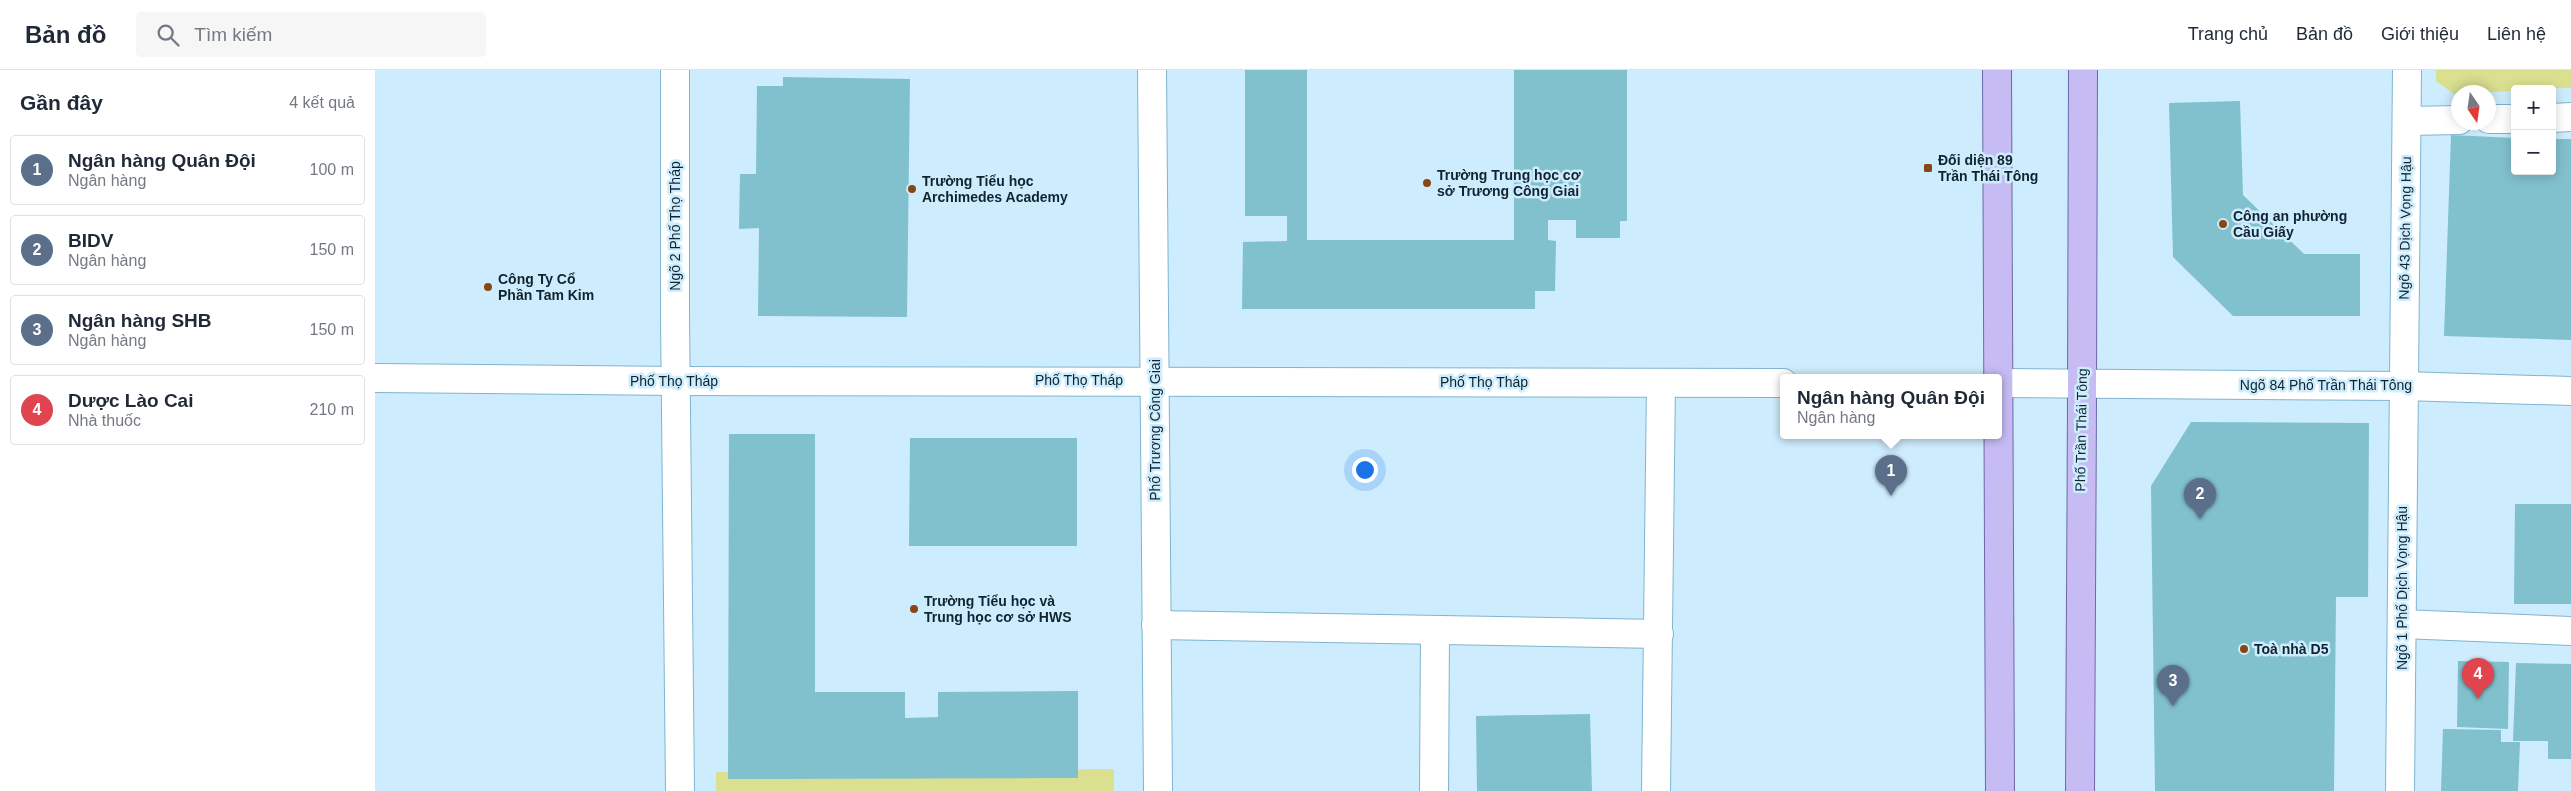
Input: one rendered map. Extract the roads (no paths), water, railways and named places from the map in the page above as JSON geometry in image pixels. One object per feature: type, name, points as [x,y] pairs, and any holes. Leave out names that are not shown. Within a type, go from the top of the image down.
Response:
[{"type":"main road","points":[[1997,70],[1999,374]]},
{"type":"main road","name":"Phố Trần Thái Tông","points":[[2080,791],[2084,288],[2083,70]]},
{"type":"main road","points":[[1999,439],[2000,791]]},
{"type":"street","name":"Ngõ 2 Phố Thọ Tháp","points":[[675,70],[679,791]]},
{"type":"street","name":"Phố Trương Công Giai","points":[[1152,70],[1158,791]]},
{"type":"street","name":"Ngõ 43 Dịch Vọng Hậu","points":[[2403,386],[2407,70]]},
{"type":"street","points":[[2556,118],[2571,118]]},
{"type":"street","points":[[2496,119],[2511,119]]},
{"type":"street","points":[[2407,121],[2451,120]]},
{"type":"street","name":"Phố Thọ Tháp","points":[[375,378],[677,381],[1155,380],[1780,383]]},
{"type":"street","name":"Ngõ 84 Phố Trần Thái Tông","points":[[2002,382],[2403,386],[2571,390]]},
{"type":"street","points":[[1656,791],[1661,383]]},
{"type":"street","name":"Ngõ 1 Phố Dịch Vọng Hậu","points":[[2400,791],[2403,386]]},
{"type":"street","points":[[2402,624],[2571,631]]},
{"type":"street","points":[[1156,625],[1659,634]]},
{"type":"street","points":[[1434,791],[1435,630]]},
{"type":"place","name":"Đối diện 89 Trần Thái Tông","points":[[1928,168]]},
{"type":"place","name":"Trường Trung học cơ sở Trương Công Giai","points":[[1427,183]]},
{"type":"place","name":"Trường Tiểu học Archimedes Academy","points":[[912,189]]},
{"type":"place","name":"Công an phường Cầu Giấy","points":[[2223,224]]},
{"type":"place","name":"Công Ty Cổ Phần Tam Kim","points":[[488,287]]},
{"type":"place","name":"Ngân hàng Quân Đội","points":[[1891,496]]},
{"type":"place","name":"BIDV","points":[[2200,519]]},
{"type":"place","name":"Trường Tiểu học và Trung học cơ sở HWS","points":[[914,609]]},
{"type":"place","name":"Toà nhà D5","points":[[2244,649]]},
{"type":"place","name":"Dược Lào Cai","points":[[2478,699]]},
{"type":"place","name":"Ngân hàng SHB","points":[[2173,706]]}]
